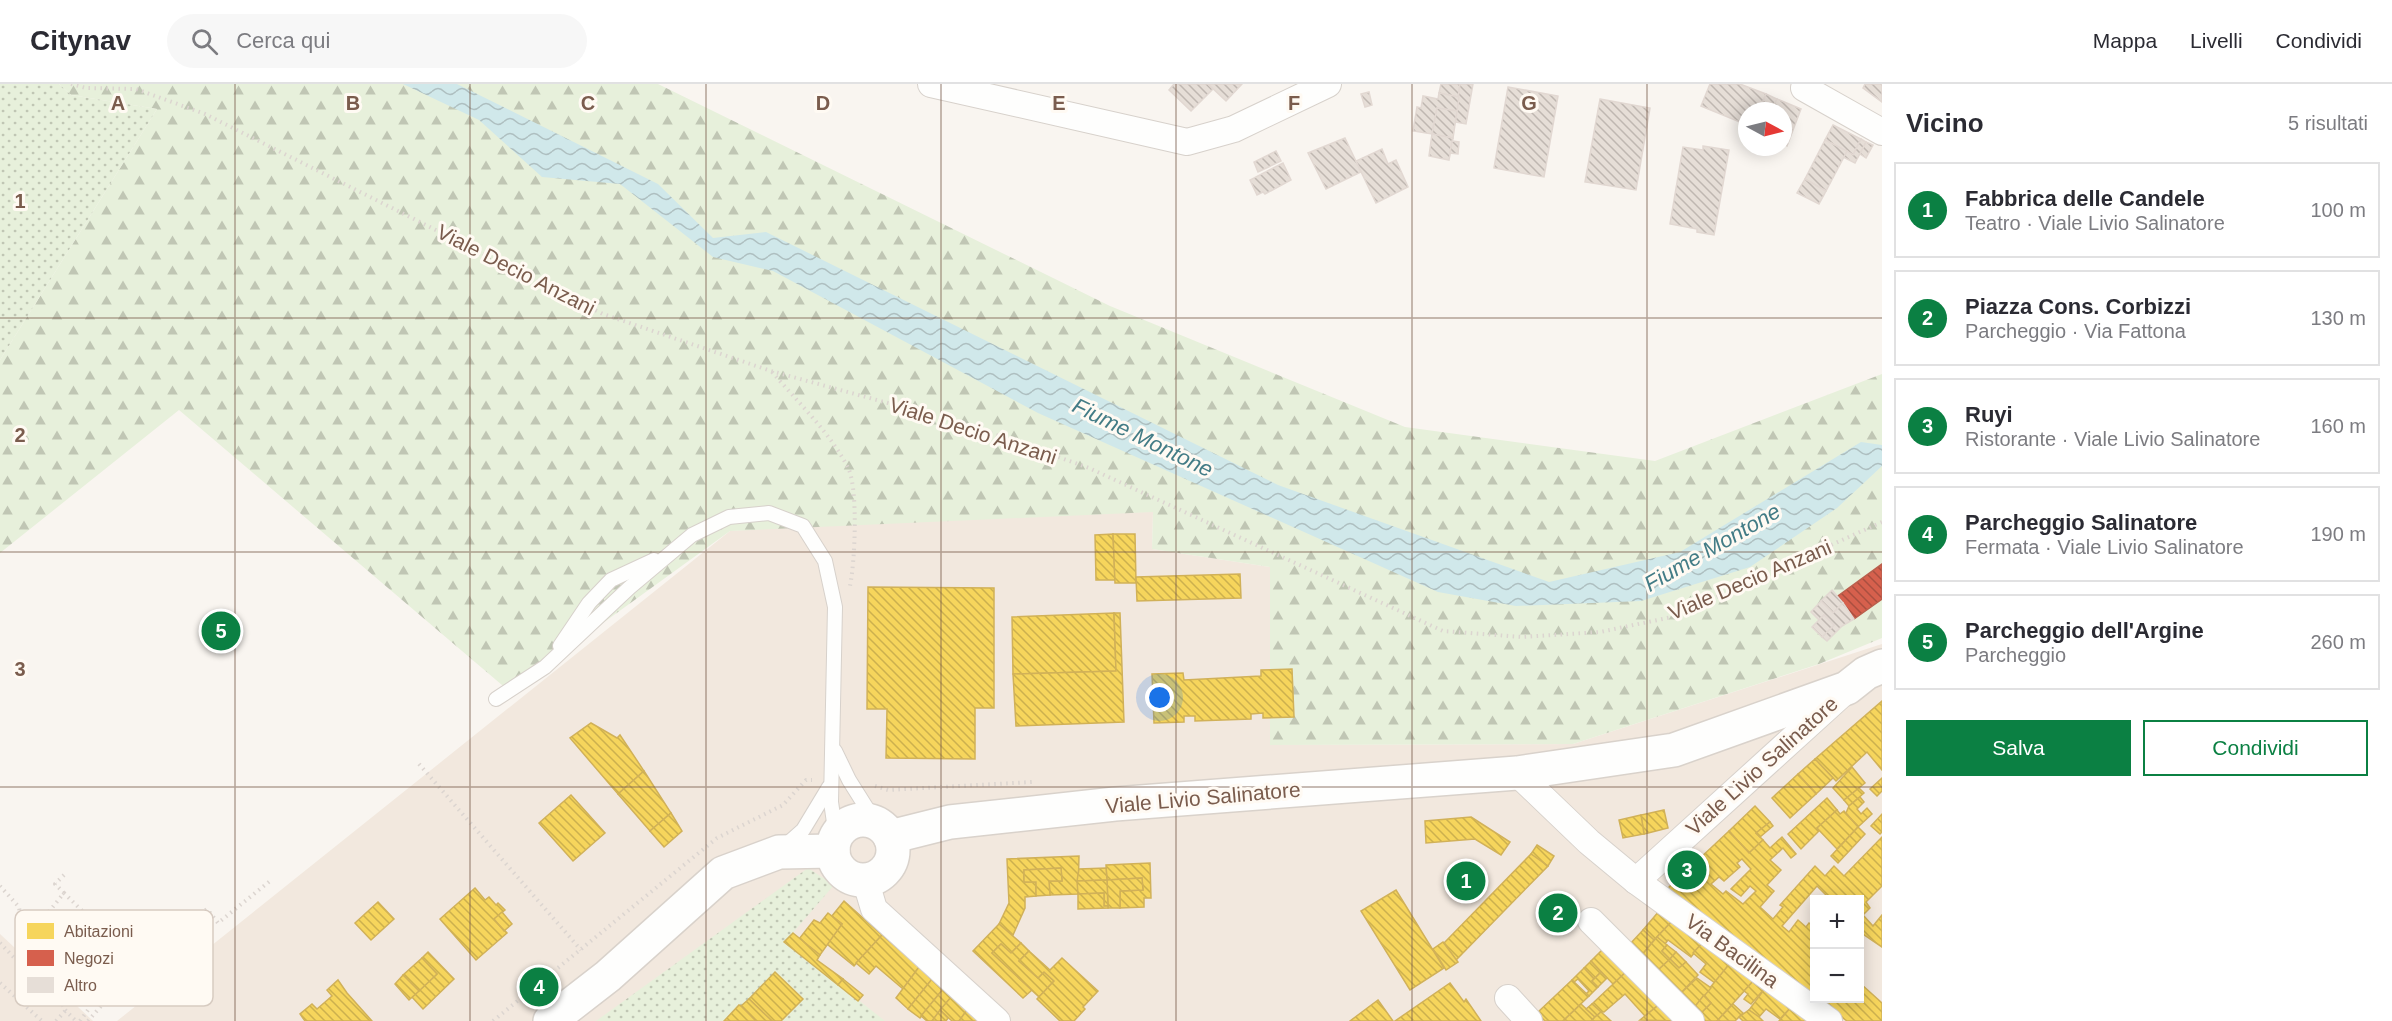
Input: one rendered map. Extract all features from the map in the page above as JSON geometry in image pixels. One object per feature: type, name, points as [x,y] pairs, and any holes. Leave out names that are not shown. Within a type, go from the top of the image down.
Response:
[{"type":"main road","name":"Viale Livio Salinatore","points":[[883,830],[1115,804],[1517,773],[1674,750],[1869,678]]},
{"type":"main road","points":[[867,820],[883,830],[892,856],[888,865],[874,877],[865,879],[855,879],[840,868],[835,844],[849,823],[867,820]]},
{"type":"main road","points":[[550,1021],[608,976],[723,873],[779,852],[835,844]]},
{"type":"street","points":[[931,84],[1187,141],[1234,129],[1328,84]]},
{"type":"street","points":[[1802,85],[1882,132]]},
{"type":"street","name":"Viale Livio Salinatore","points":[[1636,881],[1869,678]]},
{"type":"street","points":[[1517,773],[1589,842],[1636,881]]},
{"type":"street","points":[[865,879],[874,909],[997,1021]]},
{"type":"street","name":"Via Bacilina","points":[[1636,881],[1829,1021]]},
{"type":"street","points":[[1591,921],[1691,1021]]},
{"type":"street","points":[[1508,998],[1529,1021]]},
{"type":"lane","points":[[496,699],[545,667],[589,603],[611,580],[672,552],[692,535],[729,517],[770,513],[803,526],[825,561],[835,607],[831,802],[835,844]]},
{"type":"lane","points":[[833,746],[849,780],[883,830]]},
{"type":"lane","points":[[779,852],[803,830],[822,801],[832,780]]},
{"type":"path","name":"Viale Decio Anzani","points":[[71,84],[86,88],[136,89],[205,114],[603,314],[771,371],[968,426],[1089,468],[1443,631],[1522,637],[1600,632],[1672,617],[1882,522]]},
{"type":"path","points":[[771,371],[837,450],[850,472],[855,535],[854,567],[849,591],[835,607]]},
{"type":"path","points":[[419,764],[581,950]]},
{"type":"path","points":[[67,872],[55,884],[81,910]]},
{"type":"path","points":[[213,917],[218,923],[270,881]]},
{"type":"path","points":[[0,886],[19,906],[20,910]]},
{"type":"path","points":[[50,910],[64,893]]},
{"type":"path","points":[[0,943],[15,958]]},
{"type":"path","points":[[0,983],[15,997]]},
{"type":"path","points":[[25,1006],[42,1021]]},
{"type":"path","points":[[62,1006],[78,1021],[88,1010],[88,1006]]},
{"type":"path","points":[[63,1006],[66,1010]]},
{"type":"path","points":[[88,1021],[101,1006]]},
{"type":"path","points":[[56,1021],[66,1010]]},
{"type":"shaded area","points":[[1153,512],[1152,549],[1270,567],[1270,745],[1573,744],[1882,644],[1882,1021],[117,1021],[136,1006],[213,1006],[213,944],[730,531],[1001,513]]},
{"type":"shaded area","points":[[0,934],[15,948],[15,1006],[77,1006],[93,1021],[0,1021]]},
{"type":"green space","points":[[0,84],[59,84],[71,95],[157,109],[0,360]]},
{"type":"green space","points":[[59,84],[658,84],[1110,306],[1405,427],[1655,461],[1882,374],[1882,638],[1819,664],[1573,744],[1270,745],[1270,567],[1152,549],[1153,512],[730,531],[509,691],[179,410],[0,553],[0,360],[157,109],[71,95]]},
{"type":"green space","points":[[808,868],[834,885],[785,942],[885,1021],[596,1021]]},
{"type":"water","name":"Fiume Montone","points":[[403,84],[457,84],[658,184],[713,238],[766,232],[1278,485],[1549,582],[1680,552],[1861,442],[1882,445],[1882,466],[1837,508],[1750,567],[1641,601],[1516,606],[1438,592],[1038,413],[773,271],[713,257],[620,184],[542,177],[479,120]]},
{"type":"building: Abitazioni","points":[[1113,534],[1115,580],[1096,580],[1095,535]]},
{"type":"building: Abitazioni","points":[[1113,534],[1135,534],[1136,583],[1115,583]]},
{"type":"building: Abitazioni","points":[[1240,574],[1241,598],[1137,601],[1136,577]]},
{"type":"building: Abitazioni","points":[[868,587],[994,588],[994,708],[975,708],[975,759],[886,758],[887,709],[867,709]]},
{"type":"building: Abitazioni","points":[[1114,613],[1116,671],[1013,674],[1012,617]]},
{"type":"building: Abitazioni","points":[[1114,613],[1120,613],[1124,722],[1016,726],[1013,674],[1116,671]]},
{"type":"building: Abitazioni","points":[[1292,669],[1294,717],[1263,718],[1263,713],[1251,714],[1251,719],[1195,721],[1195,716],[1184,716],[1184,722],[1154,723],[1152,674],[1183,673],[1184,680],[1261,676],[1261,670]]},
{"type":"building: Abitazioni","points":[[1882,701],[1882,770],[1867,752],[1836,781],[1815,759]]},
{"type":"building: Abitazioni","points":[[591,723],[617,738],[620,735],[644,771],[618,794],[570,738]]},
{"type":"building: Abitazioni","points":[[1815,759],[1833,778],[1816,794],[1798,774]]},
{"type":"building: Abitazioni","points":[[1852,767],[1865,783],[1844,800],[1833,788]]},
{"type":"building: Abitazioni","points":[[644,771],[671,813],[650,831],[618,794]]},
{"type":"building: Abitazioni","points":[[1798,774],[1816,794],[1790,818],[1772,798]]},
{"type":"building: Abitazioni","points":[[1882,778],[1882,791],[1877,796],[1870,789]]},
{"type":"building: Abitazioni","points":[[1859,788],[1864,793],[1849,806],[1844,800]]},
{"type":"building: Abitazioni","points":[[571,795],[605,833],[573,861],[539,823]]},
{"type":"building: Abitazioni","points":[[1860,797],[1864,802],[1857,809],[1861,814],[1867,808],[1872,814],[1858,827],[1846,813],[1849,806]]},
{"type":"building: Abitazioni","points":[[1827,798],[1837,810],[1817,828],[1819,831],[1801,849],[1788,834]]},
{"type":"building: Abitazioni","points":[[1755,806],[1770,822],[1756,833],[1763,840],[1749,853],[1729,831]]},
{"type":"building: Abitazioni","points":[[1664,810],[1668,828],[1644,834],[1641,815]]},
{"type":"building: Abitazioni","points":[[1837,810],[1840,814],[1844,811],[1858,827],[1837,849],[1817,828]]},
{"type":"building: Abitazioni","points":[[671,813],[682,831],[664,847],[650,831]]},
{"type":"building: Abitazioni","points":[[1882,814],[1882,832],[1880,834],[1871,826]]},
{"type":"building: Abitazioni","points":[[1641,815],[1644,834],[1623,838],[1619,820]]},
{"type":"building: Abitazioni","points":[[1471,817],[1510,842],[1501,855],[1475,839],[1426,843],[1425,821]]},
{"type":"building: Abitazioni","points":[[1770,822],[1773,826],[1760,837],[1756,833]]},
{"type":"building: Abitazioni","points":[[1858,827],[1865,834],[1838,863],[1831,856]]},
{"type":"building: Abitazioni","points":[[1729,831],[1749,853],[1763,840],[1770,848],[1782,837],[1796,854],[1791,858],[1783,848],[1770,860],[1781,870],[1767,885],[1774,891],[1760,907],[1773,919],[1783,907],[1780,905],[1815,866],[1825,876],[1834,866],[1844,876],[1882,837],[1882,886],[1866,902],[1870,908],[1864,914],[1864,895],[1826,895],[1817,886],[1782,926],[1789,932],[1798,920],[1806,927],[1810,924],[1810,994],[1669,890],[1669,887]],"holes":[[[1742,859],[1751,869],[1731,889],[1741,896],[1750,886],[1756,891],[1743,904],[1726,891],[1723,894],[1711,884],[1719,877],[1724,881],[1740,867],[1737,863]]]},
{"type":"building: Abitazioni","points":[[1537,845],[1554,856],[1548,866],[1531,854]]},
{"type":"building: Abitazioni","points":[[1531,854],[1548,866],[1456,960],[1444,943]]},
{"type":"building: Abitazioni","points":[[1079,856],[1078,894],[1050,895],[1049,881],[1062,881],[1061,868],[1024,870],[1024,882],[1036,882],[1036,896],[1025,897],[1025,908],[1013,935],[999,924],[1009,903],[1007,859]]},
{"type":"building: Abitazioni","points":[[1150,863],[1151,898],[1144,898],[1144,907],[1120,908],[1120,891],[1143,890],[1142,878],[1107,880],[1106,865]]},
{"type":"building: Abitazioni","points":[[1061,868],[1062,881],[1049,881],[1050,895],[1036,896],[1036,882],[1024,882],[1024,870]]},
{"type":"building: Abitazioni","points":[[1106,868],[1107,880],[1077,881],[1079,869]]},
{"type":"building: Abitazioni","points":[[1142,878],[1143,890],[1120,891],[1120,908],[1108,908],[1107,880]]},
{"type":"building: Abitazioni","points":[[1107,880],[1108,906],[1104,906],[1104,893],[1078,894],[1077,881]]},
{"type":"building: Abitazioni","points":[[475,888],[485,900],[489,897],[505,910],[494,919],[507,933],[476,960],[440,919]]},
{"type":"building: Abitazioni","points":[[1396,890],[1444,968],[1410,990],[1361,911]]},
{"type":"building: Abitazioni","points":[[1104,893],[1104,906],[1108,908],[1078,909],[1078,894]]},
{"type":"building: Abitazioni","points":[[844,901],[882,935],[854,966],[827,944],[842,924],[832,916]]},
{"type":"building: Abitazioni","points":[[378,902],[394,919],[371,940],[355,923]]},
{"type":"building: Abitazioni","points":[[1660,910],[1674,919],[1654,940],[1643,930]]},
{"type":"building: Abitazioni","points":[[502,912],[512,924],[504,931],[494,919]]},
{"type":"building: Abitazioni","points":[[828,913],[842,924],[820,955],[799,939],[814,920],[820,923]]},
{"type":"building: Abitazioni","points":[[1882,915],[1882,947],[1864,935],[1864,916],[1873,926]]},
{"type":"building: Abitazioni","points":[[1674,919],[1704,941],[1691,957],[1668,940],[1665,944],[1657,937]]},
{"type":"building: Abitazioni","points":[[999,924],[1021,943],[1011,953],[1001,944],[992,953],[1032,990],[1023,998],[973,951]]},
{"type":"building: Abitazioni","points":[[1643,930],[1654,940],[1641,956],[1630,944]]},
{"type":"building: Abitazioni","points":[[793,933],[820,955],[817,960],[843,979],[838,985],[784,942]]},
{"type":"building: Abitazioni","points":[[882,935],[919,967],[903,989],[876,966],[869,974],[856,963]]},
{"type":"building: Abitazioni","points":[[1657,937],[1667,945],[1662,951],[1670,959],[1657,971],[1641,956]]},
{"type":"building: Abitazioni","points":[[1704,941],[1731,962],[1715,983],[1700,972],[1706,964],[1693,953]]},
{"type":"building: Abitazioni","points":[[1443,942],[1458,962],[1446,970],[1433,949]]},
{"type":"building: Abitazioni","points":[[1021,943],[1029,951],[1019,961],[1038,978],[1044,972],[1054,981],[1039,997],[992,953],[1001,944],[1011,953]]},
{"type":"building: Abitazioni","points":[[1667,945],[1676,952],[1670,959],[1662,951]]},
{"type":"building: Abitazioni","points":[[1605,947],[1628,970],[1613,984],[1591,961]]},
{"type":"building: Abitazioni","points":[[1029,951],[1050,970],[1062,958],[1098,991],[1074,1021],[1060,1021],[1037,999],[1054,981],[1044,972],[1038,978],[1019,961]]},
{"type":"building: Abitazioni","points":[[428,952],[454,979],[423,1009],[412,997],[437,974],[422,958]]},
{"type":"building: Abitazioni","points":[[1676,952],[1686,962],[1679,968],[1670,959]]},
{"type":"building: Abitazioni","points":[[422,958],[437,974],[419,991],[403,975]]},
{"type":"building: Abitazioni","points":[[1670,959],[1679,968],[1686,962],[1698,975],[1679,995],[1657,971]]},
{"type":"building: Abitazioni","points":[[1591,961],[1601,972],[1594,979],[1584,968]]},
{"type":"building: Abitazioni","points":[[1731,962],[1755,979],[1717,1021],[1706,1021],[1699,1015],[1711,1003],[1704,995]]},
{"type":"building: Abitazioni","points":[[919,967],[932,979],[908,1009],[896,998]]},
{"type":"building: Abitazioni","points":[[1584,968],[1598,987],[1589,996],[1586,994],[1589,991],[1578,979],[1574,982],[1572,980]]},
{"type":"building: Abitazioni","points":[[1628,970],[1661,1003],[1645,1016],[1625,994],[1601,1012],[1592,1004]]},
{"type":"building: Abitazioni","points":[[775,972],[803,999],[781,1021],[772,1021],[749,999]]},
{"type":"building: Abitazioni","points":[[1601,972],[1607,978],[1598,987],[1592,981]]},
{"type":"building: Abitazioni","points":[[403,975],[419,991],[409,1000],[395,984]]},
{"type":"building: Abitazioni","points":[[1697,978],[1711,988],[1693,1009],[1679,995]]},
{"type":"building: Abitazioni","points":[[843,979],[863,995],[858,1001],[838,985]]},
{"type":"building: Abitazioni","points":[[932,979],[943,989],[920,1018],[908,1009]]},
{"type":"building: Abitazioni","points":[[1755,979],[1766,987],[1751,1004],[1744,999],[1748,994],[1744,991]]},
{"type":"building: Abitazioni","points":[[338,980],[372,1021],[305,1021],[300,1014],[312,1004],[317,1009],[332,996],[327,990]]},
{"type":"building: Abitazioni","points":[[1572,980],[1589,996],[1563,1021],[1545,1021],[1537,1013]]},
{"type":"building: Abitazioni","points":[[1450,983],[1464,1002],[1466,999],[1481,1021],[1395,1021]]},
{"type":"building: Abitazioni","points":[[1766,987],[1792,1006],[1780,1019],[1766,1009],[1759,1017],[1749,1010]]},
{"type":"building: Abitazioni","points":[[1864,987],[1882,1003],[1882,1021],[1847,1021],[1823,1003],[1864,1003]]},
{"type":"building: Abitazioni","points":[[943,989],[952,996],[932,1021],[927,1021],[921,1016]]},
{"type":"building: Abitazioni","points":[[1704,995],[1711,1003],[1699,1015],[1693,1009]]},
{"type":"building: Abitazioni","points":[[952,996],[967,1010],[959,1021],[952,1021],[940,1010]]},
{"type":"building: Abitazioni","points":[[749,999],[772,1021],[756,1021],[741,1006]]},
{"type":"building: Abitazioni","points":[[1378,1000],[1393,1021],[1350,1021]]},
{"type":"building: Abitazioni","points":[[1661,1003],[1678,1021],[1640,1020]]},
{"type":"building: Abitazioni","points":[[1581,1004],[1595,1017],[1591,1021],[1563,1021]]},
{"type":"building: Abitazioni","points":[[1592,1004],[1601,1012],[1595,1017],[1586,1009]]},
{"type":"building: Abitazioni","points":[[1733,1004],[1743,1013],[1735,1021],[1717,1021]]},
{"type":"building: Abitazioni","points":[[739,1005],[741,1006],[756,1021],[724,1021]]},
{"type":"building: Abitazioni","points":[[1792,1006],[1812,1021],[1779,1021]]},
{"type":"building: Abitazioni","points":[[940,1010],[948,1018],[946,1021],[932,1021]]},
{"type":"building: Abitazioni","points":[[967,1010],[979,1021],[959,1021]]},
{"type":"building: Abitazioni","points":[[1749,1010],[1763,1021],[1743,1021],[1739,1017]]},
{"type":"building: Abitazioni","points":[[1601,1012],[1611,1021],[1591,1021]]},
{"type":"building: Negozi","points":[[1882,564],[1882,599],[1854,619],[1838,596]]},
{"type":"building: Altro","points":[[1174,84],[1208,84],[1213,89],[1191,111],[1169,90]]},
{"type":"building: Altro","points":[[1208,84],[1242,84],[1226,101]]},
{"type":"building: Altro","points":[[1441,84],[1460,84],[1458,97],[1439,93]]},
{"type":"building: Altro","points":[[1460,84],[1473,84],[1466,124],[1455,122]]},
{"type":"building: Altro","points":[[1710,84],[1740,84],[1766,94],[1763,102],[1738,102],[1738,121],[1701,106]]},
{"type":"building: Altro","points":[[1865,84],[1882,84],[1882,102],[1863,88]]},
{"type":"building: Altro","points":[[1508,87],[1558,96],[1544,177],[1494,168]]},
{"type":"building: Altro","points":[[1369,92],[1372,105],[1365,107],[1361,94]]},
{"type":"building: Altro","points":[[1439,93],[1459,97],[1457,111],[1437,108],[1432,134],[1413,131],[1417,107],[1421,108],[1423,96],[1438,99]]},
{"type":"building: Altro","points":[[1766,94],[1777,99],[1776,102],[1763,102]]},
{"type":"building: Altro","points":[[1600,99],[1650,108],[1636,190],[1585,182]]},
{"type":"building: Altro","points":[[1792,105],[1801,109],[1792,133]]},
{"type":"building: Altro","points":[[1437,108],[1457,111],[1453,138],[1432,134]]},
{"type":"building: Altro","points":[[1833,125],[1861,139],[1853,155],[1825,140]]},
{"type":"building: Altro","points":[[1432,134],[1453,138],[1449,160],[1429,156]]},
{"type":"building: Altro","points":[[1345,138],[1361,172],[1326,189],[1308,153]]},
{"type":"building: Altro","points":[[1861,139],[1866,142],[1855,163],[1843,157],[1847,151],[1853,155]]},
{"type":"building: Altro","points":[[1825,140],[1847,151],[1826,191],[1805,179]]},
{"type":"building: Altro","points":[[1452,141],[1459,142],[1458,154],[1450,153]]},
{"type":"building: Altro","points":[[1866,142],[1873,145],[1866,158],[1860,154]]},
{"type":"building: Altro","points":[[1703,146],[1729,150],[1714,235],[1670,224],[1683,147],[1703,150]]},
{"type":"building: Altro","points":[[1382,149],[1388,164],[1396,160],[1408,187],[1376,203],[1356,161]]},
{"type":"building: Altro","points":[[1276,151],[1281,161],[1258,172],[1254,162]]},
{"type":"building: Altro","points":[[1283,163],[1291,180],[1265,194],[1263,192],[1257,195],[1250,180]]},
{"type":"building: Altro","points":[[1805,179],[1826,191],[1819,204],[1797,193]]},
{"type":"building: Altro","points":[[1832,590],[1843,603],[1833,613],[1821,601]]},
{"type":"building: Altro","points":[[1821,601],[1833,613],[1843,603],[1854,619],[1842,626],[1827,641],[1822,637],[1834,625],[1824,615],[1819,620],[1811,612]]},
{"type":"building: Altro","points":[[1824,615],[1834,625],[1822,637],[1812,627]]},
{"type":"place","name":"Parcheggio dell'Argine","points":[[221,631]]},
{"type":"place","name":"Ruyi","points":[[1687,870]]},
{"type":"place","name":"Fabbrica delle Candele","points":[[1466,881]]},
{"type":"place","name":"Piazza Cons. Corbizzi","points":[[1558,913]]},
{"type":"place","name":"Parcheggio Salinatore","points":[[539,987]]}]
